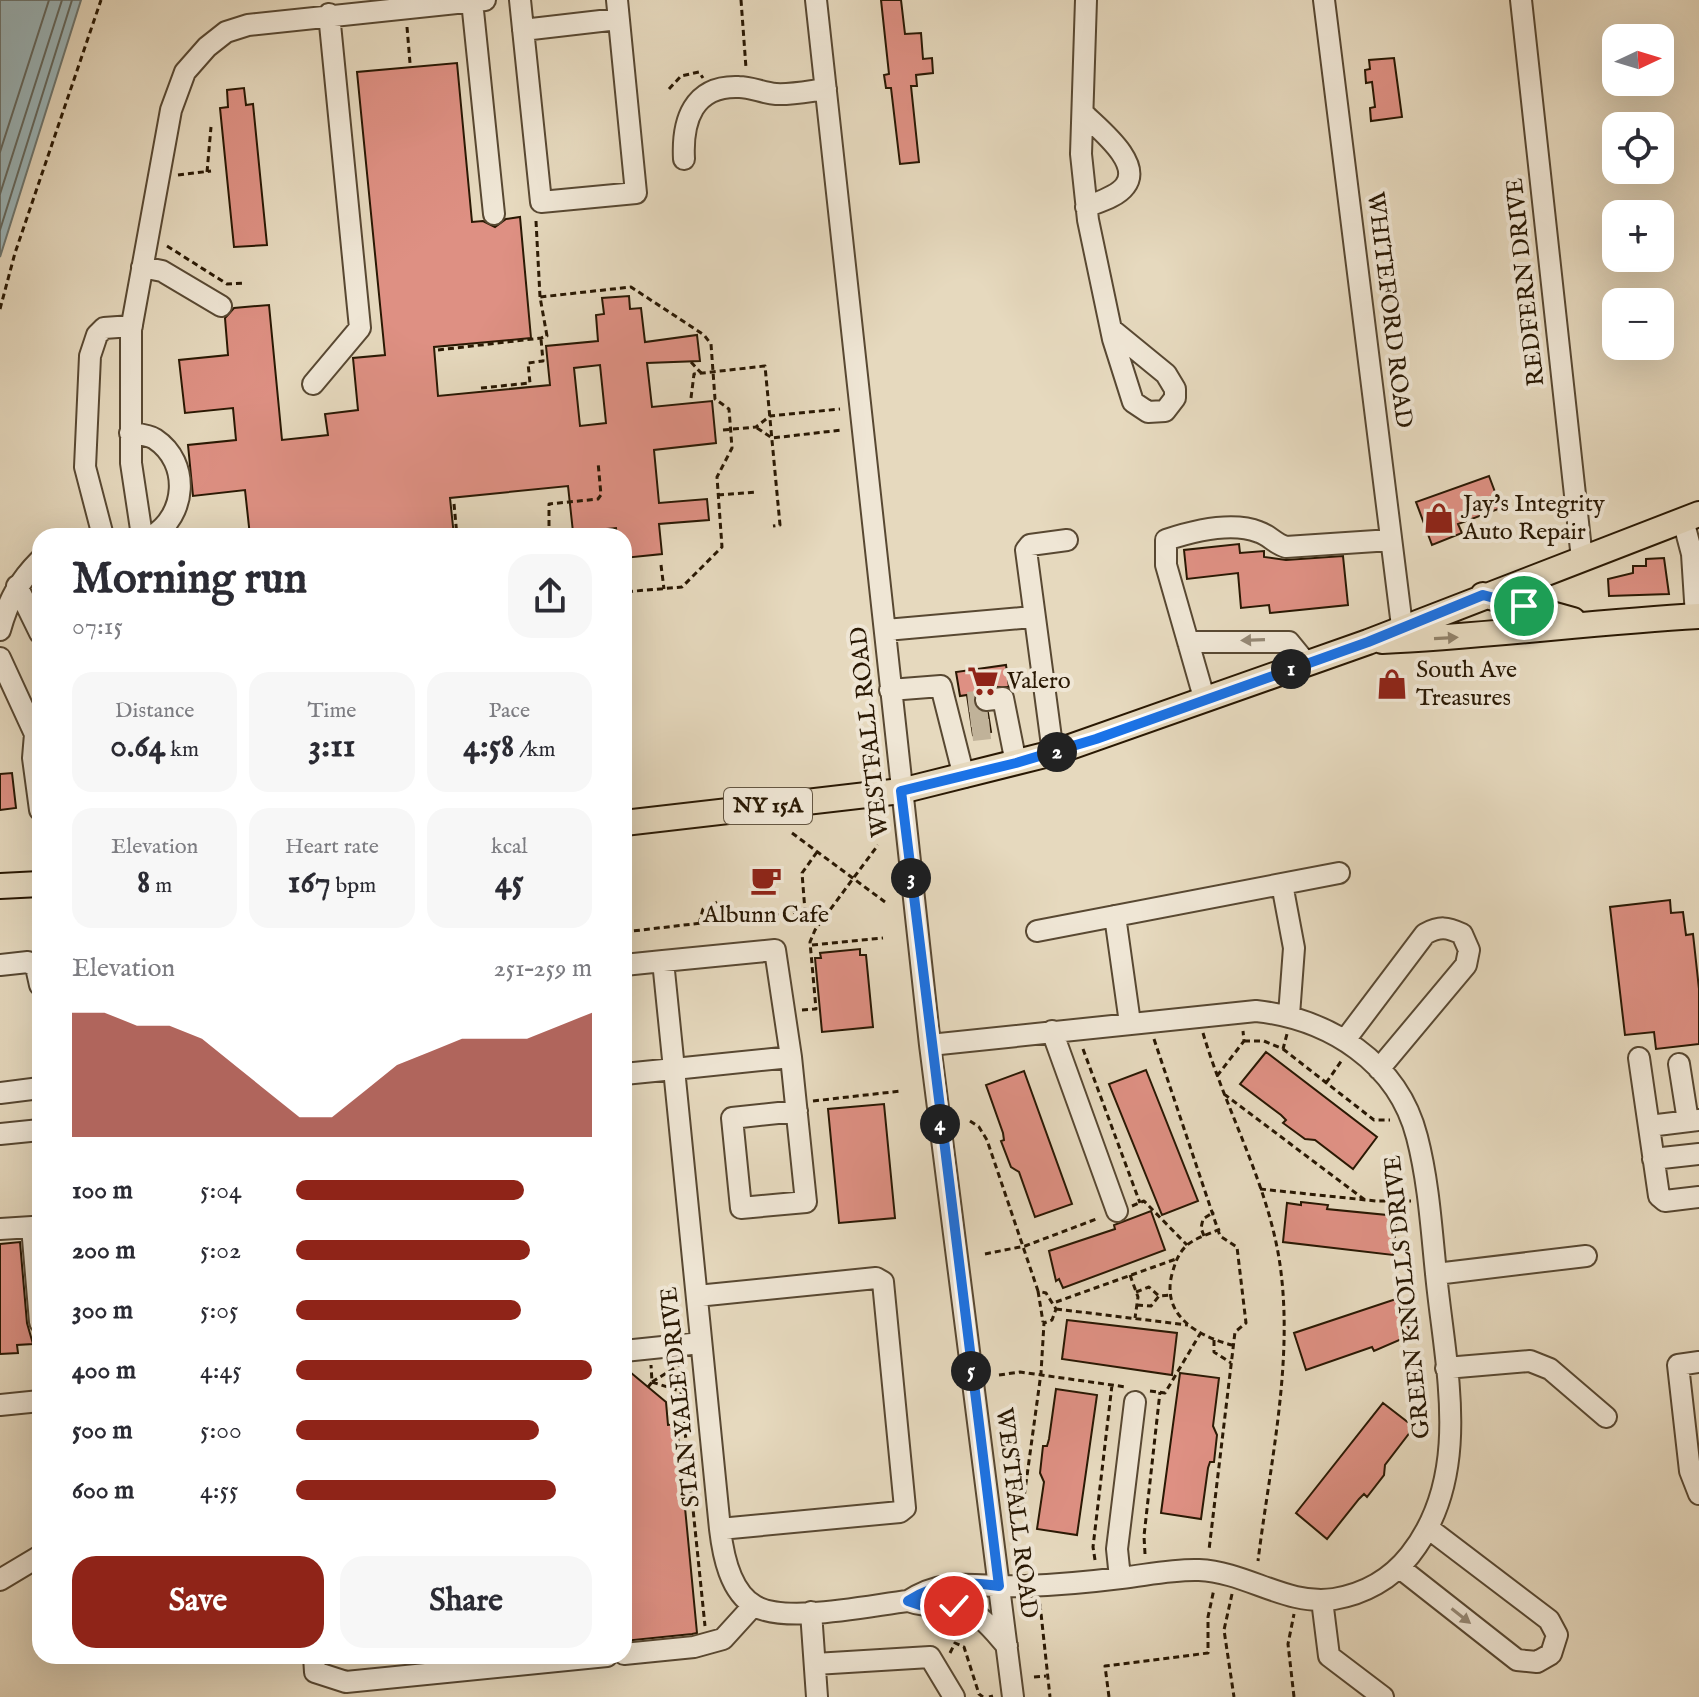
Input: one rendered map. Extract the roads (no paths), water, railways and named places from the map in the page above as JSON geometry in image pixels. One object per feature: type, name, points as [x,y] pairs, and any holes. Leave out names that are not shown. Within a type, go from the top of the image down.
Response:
[{"type":"main road","name":"NY 15A","points":[[632,822],[901,791],[1053,753],[1368,642],[1402,626],[1691,517]]},
{"type":"main road","points":[[1483,595],[1589,622]]},
{"type":"main road","points":[[1368,642],[1496,635],[1589,622],[1698,621]]},
{"type":"main road","points":[[0,886],[32,884]]},
{"type":"street","points":[[520,0],[523,30],[541,202],[636,193],[618,10],[523,30]]},
{"type":"street","name":"WESTFALL ROAD","points":[[816,0],[930,1045],[1013,1697]]},
{"type":"street","points":[[1086,0],[1085,115],[1081,154],[1086,207],[1111,329]]},
{"type":"street","name":"WHITEFORD ROAD","points":[[1324,0],[1402,626]]},
{"type":"street","name":"REDFERN DRIVE","points":[[1521,0],[1582,559]]},
{"type":"street","points":[[138,528],[130,433],[132,326],[142,267],[171,110],[185,72],[226,32],[271,20],[335,9],[478,1],[494,214]]},
{"type":"street","points":[[313,384],[360,328],[335,9]]},
{"type":"street","points":[[684,159],[686,118],[694,104],[711,91],[740,87],[778,94],[826,89]]},
{"type":"street","points":[[1085,115],[1117,148],[1129,171],[1126,185],[1120,191],[1086,207]]},
{"type":"street","points":[[142,267],[162,271],[221,306]]},
{"type":"street","points":[[101,528],[85,467],[90,356],[97,335],[104,328],[132,326]]},
{"type":"street","points":[[130,433],[154,437],[170,454],[179,472],[181,491],[175,513],[164,528]]},
{"type":"street","points":[[1691,517],[1698,621]]},
{"type":"street","points":[[1205,701],[1166,565],[1166,540],[1189,533],[1237,527],[1261,532],[1275,544],[1286,547],[1391,540]]},
{"type":"street","points":[[1053,753],[1026,550],[1030,545],[1067,540]]},
{"type":"street","points":[[0,630],[17,586],[32,569]]},
{"type":"street","points":[[17,586],[32,617]]},
{"type":"street","points":[[886,630],[1033,617]]},
{"type":"street","points":[[1188,642],[1289,642],[1307,664]]},
{"type":"street","points":[[0,658],[32,722]]},
{"type":"street","points":[[890,690],[941,686],[976,717],[1016,763]]},
{"type":"street","points":[[964,777],[976,717]]},
{"type":"street","points":[[1037,931],[1339,873]]},
{"type":"street","points":[[1282,884],[1294,948],[1288,1024]]},
{"type":"street","points":[[1115,916],[1130,1023]]},
{"type":"street","points":[[1344,1048],[1425,934],[1448,927],[1462,934],[1469,950],[1466,965],[1379,1069]]},
{"type":"street","points":[[632,964],[775,950],[791,1057],[802,1106],[806,1202],[741,1208],[732,1118],[802,1106]]},
{"type":"street","name":"STAN YALE DRIVE","points":[[663,961],[723,1556],[734,1583],[753,1606]]},
{"type":"street","points":[[0,965],[28,962],[32,964]]},
{"type":"street","name":"GREEN KNOLLS DRIVE","points":[[930,1045],[1228,1012],[1288,1024],[1344,1048],[1379,1069],[1406,1105],[1415,1127],[1426,1180],[1446,1368],[1450,1452],[1444,1486],[1428,1528],[1400,1568],[1378,1584],[1357,1593],[1322,1600],[1289,1596],[1241,1576],[1215,1571],[1182,1570],[1120,1578],[999,1586]]},
{"type":"street","points":[[1052,1031],[1117,1211]]},
{"type":"street","points":[[632,1073],[791,1057]]},
{"type":"street","points":[[1639,1058],[1653,1159],[1662,1199],[1699,1197]]},
{"type":"street","points":[[1649,1126],[1693,1121],[1679,1064]]},
{"type":"street","points":[[0,1093],[32,1089]]},
{"type":"street","points":[[0,1134],[32,1131]]},
{"type":"street","points":[[1653,1159],[1699,1154]]},
{"type":"street","points":[[0,1229],[32,1227]]},
{"type":"street","points":[[1436,1274],[1586,1256]]},
{"type":"street","points":[[697,1296],[876,1278],[883,1282],[903,1464],[906,1500],[905,1508],[900,1512],[720,1529]]},
{"type":"street","points":[[632,1350],[701,1343]]},
{"type":"street","points":[[1446,1368],[1530,1361],[1550,1369],[1606,1417]]},
{"type":"street","points":[[1699,1362],[1678,1365],[1699,1494]]},
{"type":"street","points":[[1120,1578],[1117,1549],[1140,1394]]},
{"type":"street","points":[[0,1405],[32,1402]]},
{"type":"street","points":[[1400,1568],[1517,1660],[1537,1662],[1551,1654],[1557,1635],[1549,1620],[1428,1528]]},
{"type":"street","points":[[0,1580],[32,1561]]},
{"type":"street","points":[[908,1601],[926,1589],[969,1582],[999,1586]]},
{"type":"street","points":[[1322,1600],[1329,1656],[1383,1697]]},
{"type":"street","points":[[632,1653],[694,1647],[723,1639],[753,1606],[777,1613],[811,1612],[908,1601],[929,1608],[954,1606],[968,1610],[986,1622],[1007,1646]]},
{"type":"street","points":[[811,1612],[817,1697]]},
{"type":"street","points":[[815,1664],[930,1657],[954,1697]]},
{"type":"street","points":[[314,1664],[315,1672],[346,1682],[527,1664]]},
{"type":"water","points":[[0,0],[81,0],[0,257]]},
{"type":"tunnel","points":[[968,702],[986,700]]},
{"type":"tunnel","points":[[970,717],[988,715]]},
{"type":"tunnel","points":[[972,731],[990,729]]},
{"type":"place","name":"Jay's Integrity Auto Repair","points":[[1439,518]]},
{"type":"place","name":"Valero","points":[[983,681]]},
{"type":"place","name":"South Ave Treasures","points":[[1392,684]]},
{"type":"place","name":"Albunn Cafe","points":[[766,880]]}]
